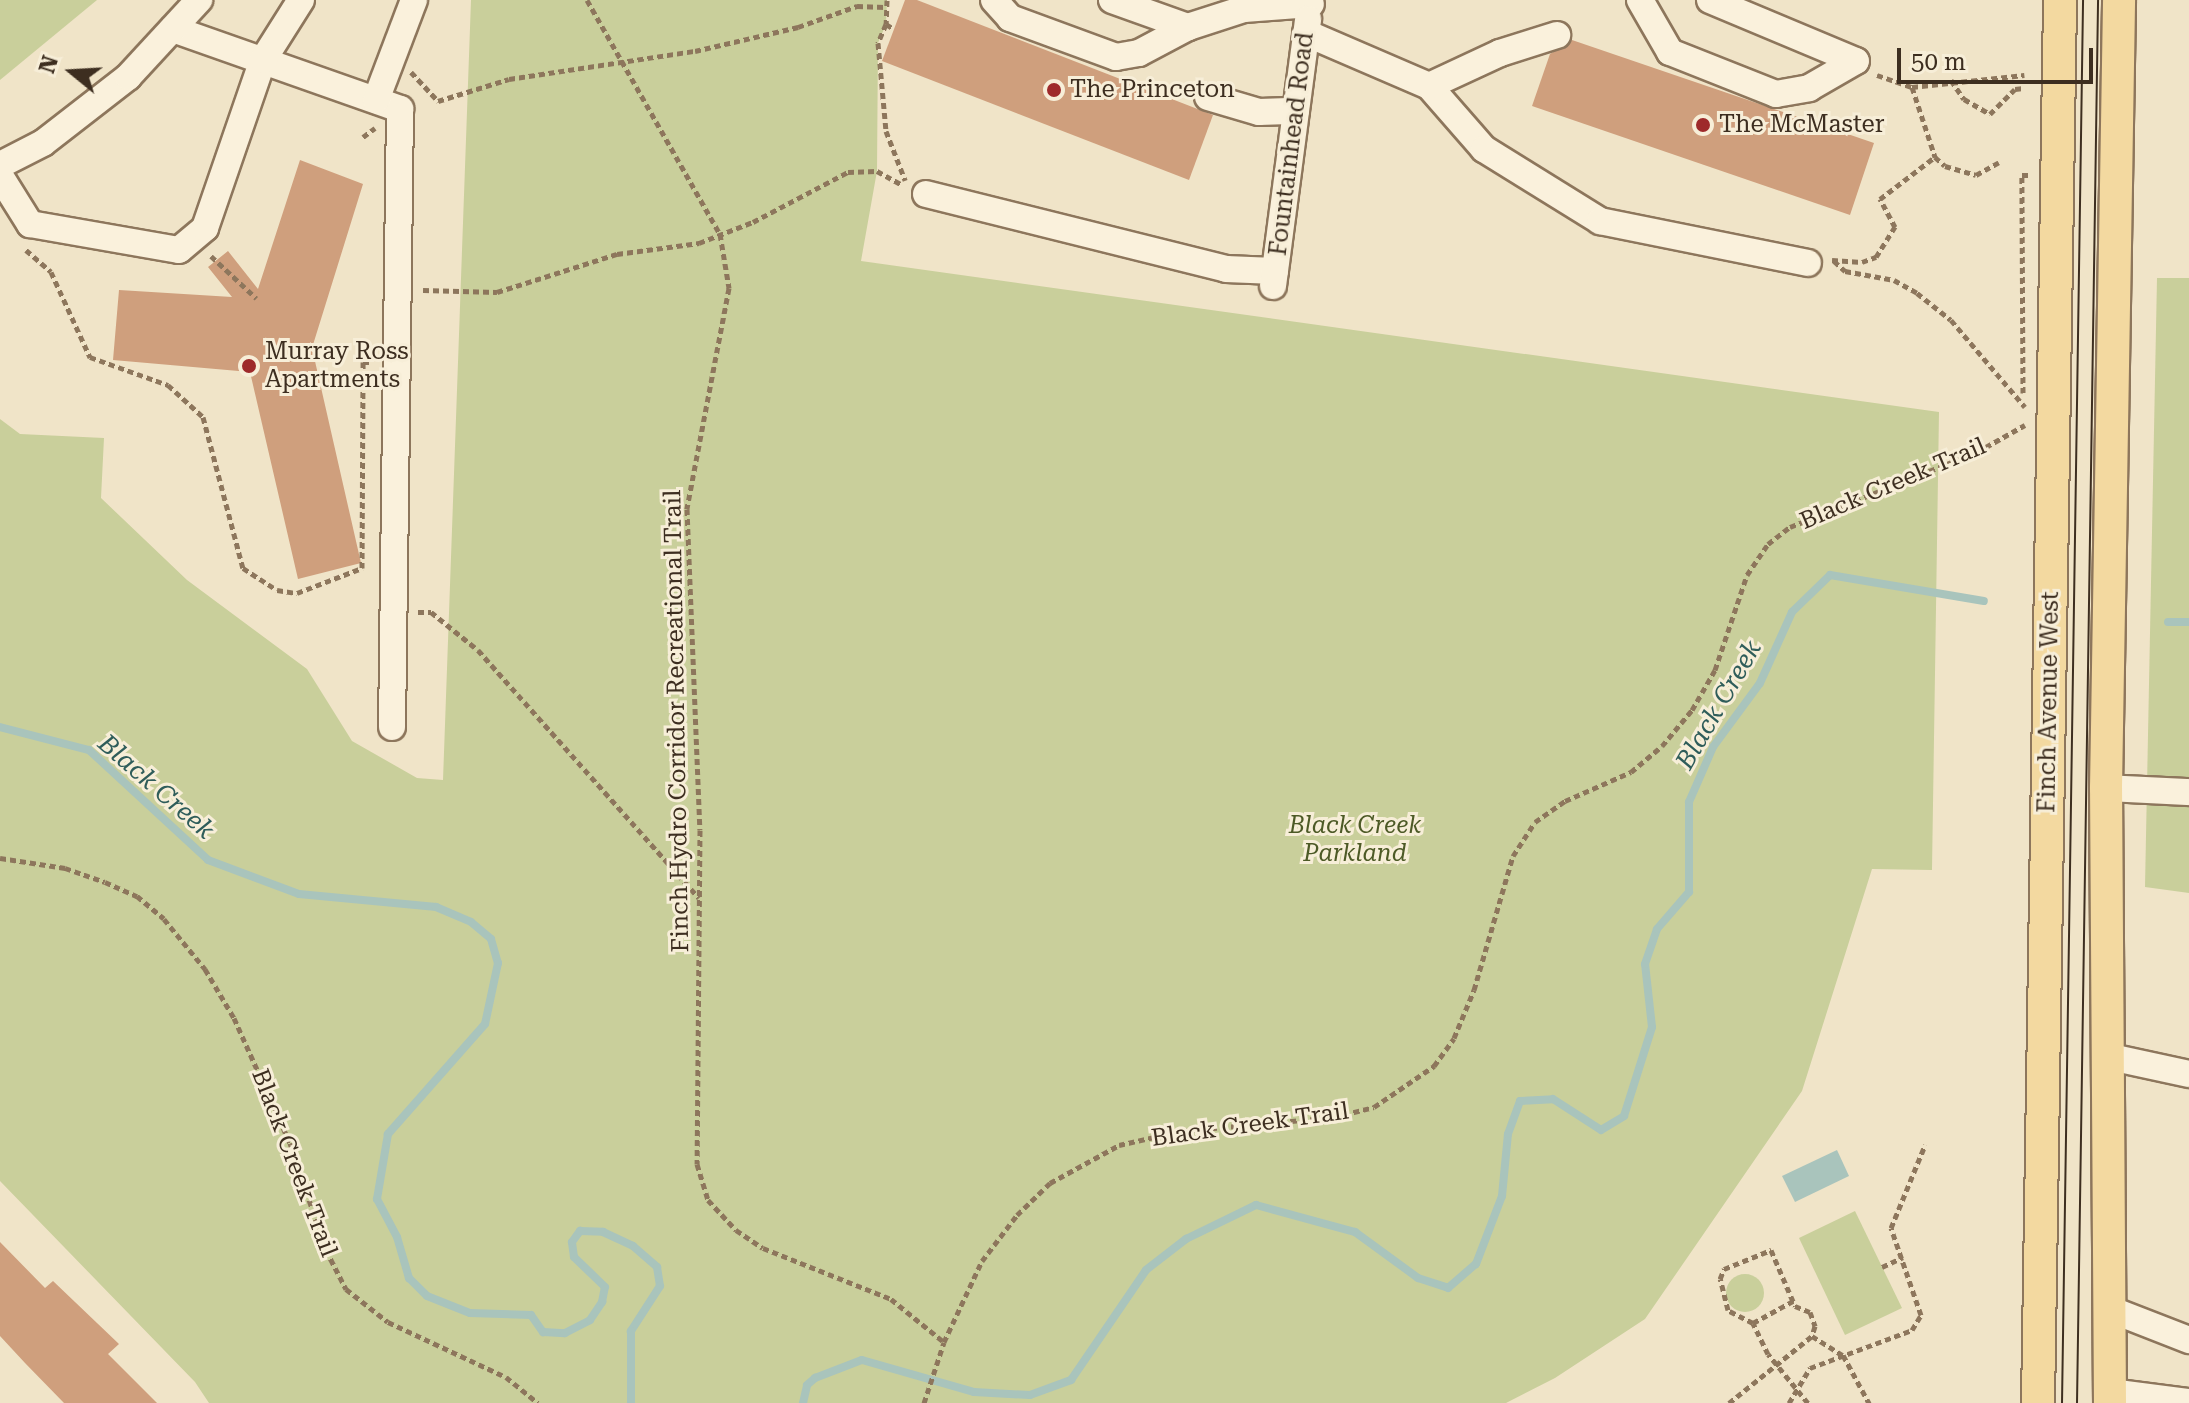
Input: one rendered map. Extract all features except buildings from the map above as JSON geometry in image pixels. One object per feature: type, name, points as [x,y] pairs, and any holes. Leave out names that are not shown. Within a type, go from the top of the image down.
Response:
[{"type":"main road","name":"Finch Avenue West","points":[[2038,1403],[2060,0]]},
{"type":"main road","points":[[2110,1397],[2112,1310],[2106,1056],[2106,788],[2119,0]]},
{"type":"street","points":[[0,165],[43,143],[128,77],[199,0]]},
{"type":"street","points":[[0,176],[30,224],[179,250],[205,228],[263,60],[301,0]]},
{"type":"street","points":[[376,100],[414,0]]},
{"type":"street","points":[[994,0],[1010,18],[1116,57],[1139,53],[1188,27],[1244,9],[1311,2]]},
{"type":"street","points":[[1112,0],[1188,27]]},
{"type":"street","points":[[1640,0],[1670,52],[1776,94],[1809,88],[1856,61]]},
{"type":"street","points":[[1710,0],[1856,61]]},
{"type":"street","name":"Fountainhead Road","points":[[926,194],[1274,280],[1311,2]]},
{"type":"street","points":[[173,29],[400,109],[392,727]]},
{"type":"street","points":[[1306,33],[1429,86],[1484,149],[1571,208],[1600,221],[1820,261]]},
{"type":"street","points":[[1429,86],[1500,53],[1557,35]]},
{"type":"street","points":[[1208,97],[1259,112],[1296,111]]},
{"type":"street","points":[[2106,788],[2189,792]]},
{"type":"street","points":[[2106,1056],[2189,1074]]},
{"type":"street","points":[[2112,1310],[2189,1340]]},
{"type":"street","points":[[2110,1397],[2189,1402]]},
{"type":"path","name":"Finch Hydro Corridor Recreational Trail","points":[[587,0],[625,60],[720,234],[729,288],[687,509],[699,898],[697,1164],[708,1200],[763,1248],[891,1299],[944,1342]]},
{"type":"path","points":[[398,289],[497,292],[617,254],[699,243],[780,210],[848,172],[877,171],[908,188],[886,131],[878,43],[886,24],[885,2],[857,6],[798,27],[695,51],[509,79],[438,101],[409,70],[413,58]]},
{"type":"path","points":[[886,24],[894,29]]},
{"type":"path","points":[[1856,61],[1869,72],[1912,87],[1951,80],[2024,75]]},
{"type":"path","points":[[1951,80],[1964,99],[1990,114],[2015,89],[2024,88]]},
{"type":"path","points":[[1912,87],[1935,157],[1945,166],[1976,175],[1999,162]]},
{"type":"path","points":[[1820,261],[1862,262],[1876,257],[1895,227],[1880,199],[1935,157]]},
{"type":"path","points":[[2022,175],[2020,357],[2025,407]]},
{"type":"path","points":[[24,239],[27,255],[51,272],[90,357],[168,385],[203,417],[243,568],[277,590],[297,593],[362,568],[363,362],[397,362]]},
{"type":"path","points":[[207,253],[256,298]]},
{"type":"path","points":[[1820,261],[1845,271],[1894,280],[1917,293],[1960,330],[2025,407]]},
{"type":"path","name":"Black Creek Trail","points":[[924,1403],[944,1342],[995,1242],[1042,1189],[1086,1160],[1119,1145],[1181,1131],[1334,1117],[1374,1107],[1434,1066],[1454,1038],[1474,990],[1513,856],[1535,822],[1565,801],[1631,772],[1662,746],[1692,710],[1715,670],[1747,575],[1768,544],[1820,514],[1977,452],[2029,423],[2025,407]]},
{"type":"path","points":[[393,612],[431,612],[478,650],[699,898]]},
{"type":"path","name":"Black Creek Trail","points":[[0,858],[65,868],[105,882],[137,896],[164,919],[205,969],[234,1018],[280,1118],[326,1250],[346,1289],[388,1322],[506,1377],[538,1403]]},
{"type":"path","points":[[1789,1403],[1797,1385],[1810,1368],[1912,1330],[1921,1315],[1891,1228],[1925,1145]]},
{"type":"path","points":[[1729,1403],[1777,1364],[1812,1336],[1815,1326],[1810,1312],[1793,1301],[1771,1250],[1724,1269],[1720,1279],[1728,1310],[1753,1323],[1777,1364],[1797,1385],[1808,1403]]},
{"type":"path","points":[[1882,1267],[1903,1257]]},
{"type":"path","points":[[1753,1323],[1793,1301]]},
{"type":"path","points":[[1812,1336],[1843,1355],[1869,1403]]},
{"type":"green space","points":[[0,0],[97,0],[0,80]]},
{"type":"green space","name":"Black Creek Parkland","points":[[471,0],[887,0],[886,24],[878,43],[877,171],[861,261],[1939,412],[1932,870],[1872,869],[1802,1091],[1645,1319],[1555,1378],[1506,1403],[209,1403],[195,1382],[0,1181],[0,419],[20,434],[104,438],[101,498],[187,580],[307,669],[352,741],[417,778],[443,780]]},
{"type":"green space","points":[[2157,278],[2189,278],[2189,893],[2145,887]]},
{"type":"green space","points":[[1855,1211],[1902,1308],[1845,1335],[1799,1238]]},
{"type":"green space","points":[[1745,1274],[1759,1279],[1764,1293],[1759,1307],[1745,1312],[1731,1307],[1726,1293],[1731,1279]]},
{"type":"water","points":[[1837,1150],[1849,1176],[1795,1202],[1782,1176]]},
{"type":"waterway","name":"Black Creek","points":[[803,1403],[807,1385],[815,1378],[862,1360],[974,1392],[1030,1395],[1071,1380],[1146,1270],[1186,1239],[1256,1205],[1355,1232],[1418,1278],[1448,1288],[1476,1264],[1502,1196],[1508,1134],[1520,1101],[1553,1099],[1601,1130],[1624,1116],[1652,1027],[1645,964],[1657,929],[1689,892],[1689,802],[1713,747],[1760,683],[1792,612],[1830,575],[1984,601]]},
{"type":"waterway","name":"Black Creek","points":[[2168,622],[2189,622]]},
{"type":"waterway","name":"Black Creek","points":[[0,727],[89,750],[208,860],[299,894],[436,907],[471,922],[491,939],[498,963],[485,1024],[388,1134],[377,1199],[397,1237],[409,1278],[427,1296],[470,1313],[531,1315],[543,1332],[565,1333],[590,1320],[602,1302],[605,1287],[574,1257],[572,1242],[580,1231],[603,1232],[633,1246],[657,1267],[660,1286],[631,1331],[631,1403]]},
{"type":"tram line","points":[[2062,1403],[2083,0]]},
{"type":"tram line","points":[[2077,1403],[2098,0]]},
{"type":"place","name":"The Princeton","points":[[1054,90]]},
{"type":"place","name":"The McMaster","points":[[1703,125]]},
{"type":"place","name":"Murray Ross Apartments","points":[[249,366]]}]
